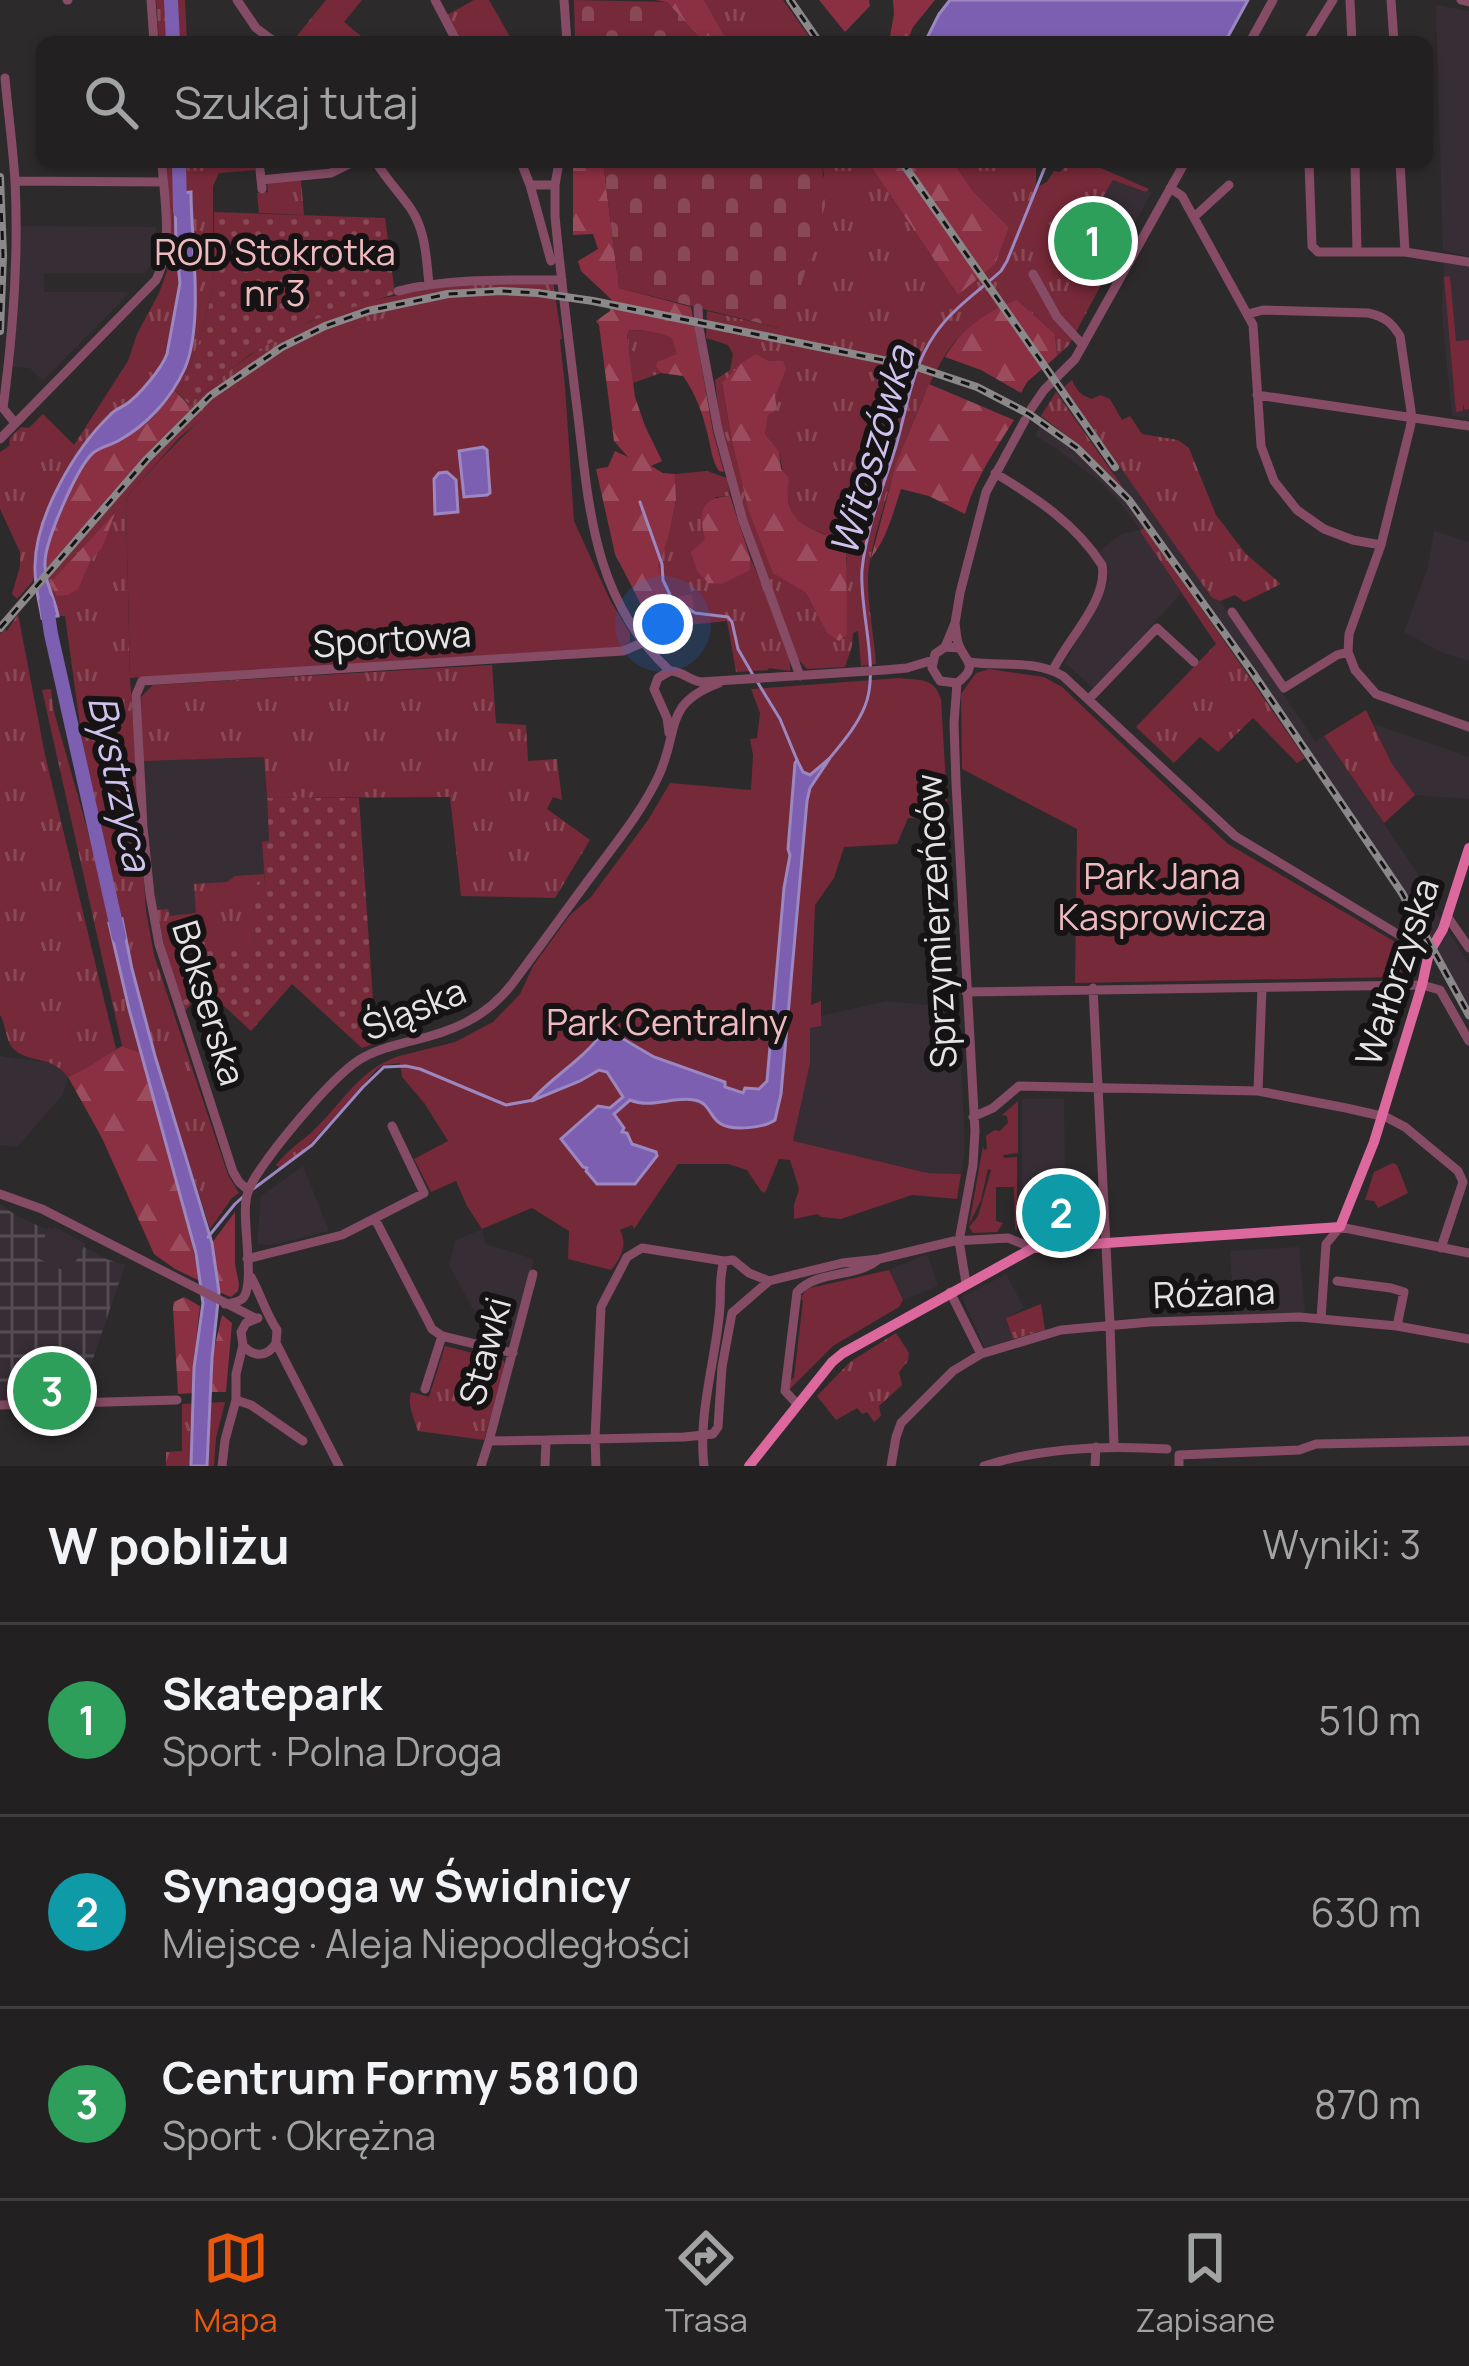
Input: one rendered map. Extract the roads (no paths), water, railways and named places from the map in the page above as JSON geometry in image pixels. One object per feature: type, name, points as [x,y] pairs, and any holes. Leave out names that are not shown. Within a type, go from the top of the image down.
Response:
[{"type":"main road","name":"Wałbrzyska","points":[[1340,1227],[1382,1116],[1429,952],[1447,916],[1469,848]]},
{"type":"main road","points":[[749,1466],[843,1353],[1033,1248],[1340,1227]]},
{"type":"street","points":[[151,0],[154,36]]},
{"type":"street","points":[[237,0],[267,36]]},
{"type":"street","points":[[435,0],[454,36]]},
{"type":"street","points":[[564,0],[567,36]]},
{"type":"street","points":[[1253,36],[1273,0]]},
{"type":"street","points":[[1311,36],[1333,0]]},
{"type":"street","points":[[1350,0],[1352,36]]},
{"type":"street","points":[[1391,0],[1394,36]]},
{"type":"street","points":[[4,78],[15,181],[14,320],[3,408],[15,423]]},
{"type":"street","points":[[0,439],[156,280],[166,247],[162,168]]},
{"type":"street","points":[[261,179],[341,168]]},
{"type":"street","points":[[380,168],[421,227],[429,284]]},
{"type":"street","points":[[523,168],[551,261]]},
{"type":"street","points":[[558,168],[555,216],[592,532],[616,597],[644,642],[670,671],[689,681],[691,695]]},
{"type":"street","points":[[1031,409],[1083,345],[1182,168]]},
{"type":"street","points":[[1309,168],[1313,249],[1318,252],[1405,252],[1469,262]]},
{"type":"street","points":[[1354,168],[1357,252]]},
{"type":"street","points":[[1400,168],[1405,252]]},
{"type":"street","points":[[15,181],[163,182]]},
{"type":"street","points":[[530,184],[555,185]]},
{"type":"street","points":[[1194,217],[1229,184]]},
{"type":"street","points":[[1171,188],[1182,196],[1256,336],[1264,456],[1274,481],[1287,499],[1324,529],[1382,545]]},
{"type":"street","points":[[1033,274],[1057,316],[1083,345]]},
{"type":"street","points":[[398,291],[496,279],[562,280]]},
{"type":"street","points":[[698,308],[718,430],[743,521],[800,676]]},
{"type":"street","points":[[1248,314],[1263,310],[1369,314],[1383,317],[1400,336],[1412,418],[1382,545],[1348,634],[1348,652],[1355,670],[1376,694],[1469,727]]},
{"type":"street","points":[[1257,395],[1469,426]]},
{"type":"street","points":[[933,666],[955,623],[986,493],[1025,420]]},
{"type":"street","points":[[995,473],[1063,519],[1102,565],[1100,591],[1053,670]]},
{"type":"street","points":[[1232,612],[1284,688],[1348,652]]},
{"type":"street","points":[[689,681],[933,666],[951,683],[967,675],[969,662],[959,648],[955,623]]},
{"type":"street","points":[[1089,699],[1157,628],[1194,662]]},
{"type":"street","points":[[644,642],[658,678],[654,696],[662,706],[670,738]]},
{"type":"street","name":"Sportowa","points":[[142,681],[623,651],[644,642]]},
{"type":"street","points":[[945,647],[959,648]]},
{"type":"street","points":[[969,662],[1053,670],[1235,836],[1429,952]]},
{"type":"street","points":[[658,678],[670,671]]},
{"type":"street","name":"Bokserska","points":[[142,681],[136,695],[143,827],[159,944],[233,1172],[248,1190]]},
{"type":"street","points":[[662,706],[679,708],[691,695],[719,682]]},
{"type":"street","name":"Sprzymierzeńców","points":[[951,683],[973,1117],[973,1165],[959,1241]]},
{"type":"street","name":"Śląska","points":[[260,1319],[264,1302],[247,1259],[245,1204],[248,1190],[273,1152],[338,1078],[360,1060],[460,1027],[498,1000],[657,780],[679,708]]},
{"type":"street","points":[[1447,916],[1469,948]]},
{"type":"street","points":[[965,992],[1422,985],[1440,990],[1469,1040]]},
{"type":"street","points":[[1093,988],[1114,1446]]},
{"type":"street","points":[[1258,1091],[1262,988]]},
{"type":"street","points":[[973,1117],[1019,1087],[1258,1091],[1382,1116],[1464,1176],[1441,1248]]},
{"type":"street","points":[[1376,1133],[1400,1125]]},
{"type":"street","points":[[247,1259],[342,1235],[424,1192],[392,1126]]},
{"type":"street","points":[[0,1194],[42,1208],[277,1330],[277,1343],[339,1466]]},
{"type":"street","points":[[375,1219],[432,1329],[442,1336],[513,1353]]},
{"type":"street","points":[[1321,1319],[1330,1280],[1326,1244],[1340,1227],[1469,1253]]},
{"type":"street","points":[[489,1441],[713,1434],[718,1427],[732,1313],[769,1281],[959,1241],[1008,1238],[1033,1248]]},
{"type":"street","points":[[959,1241],[967,1283]]},
{"type":"street","points":[[596,1466],[601,1307],[627,1257],[642,1249],[733,1260],[769,1281]]},
{"type":"street","points":[[798,1405],[785,1391],[797,1292],[811,1281],[863,1270],[879,1259]]},
{"type":"street","points":[[704,1466],[701,1436],[724,1262]]},
{"type":"street","points":[[224,1304],[244,1298],[250,1274]]},
{"type":"street","name":"Stawki","points":[[481,1466],[533,1274]]},
{"type":"street","points":[[1330,1280],[1404,1292],[1397,1326]]},
{"type":"street","points":[[891,1466],[901,1424],[953,1371],[981,1354],[950,1292]]},
{"type":"street","points":[[224,1304],[244,1326]]},
{"type":"street","name":"Różana","points":[[981,1354],[1061,1330],[1286,1317],[1397,1326],[1469,1339]]},
{"type":"street","points":[[222,1466],[236,1400],[241,1335],[244,1326],[260,1319]]},
{"type":"street","points":[[425,1389],[442,1336]]},
{"type":"street","points":[[236,1385],[246,1362],[255,1354],[268,1353],[277,1343]]},
{"type":"street","points":[[243,1345],[255,1354]]},
{"type":"street","points":[[268,1353],[294,1375]]},
{"type":"street","points":[[0,1405],[176,1400]]},
{"type":"street","points":[[236,1400],[303,1441]]},
{"type":"street","points":[[545,1466],[546,1440]]},
{"type":"street","points":[[1179,1466],[1179,1455],[1299,1450],[1316,1444],[1469,1441]]},
{"type":"street","points":[[984,1466],[1009,1458],[1114,1446],[1167,1449]]},
{"type":"street","points":[[1096,1448],[1096,1466]]},
{"type":"street","points":[[1298,1466],[1299,1450]]},
{"type":"waterway","name":"Bystrzyca","points":[[171,0],[173,36]]},
{"type":"waterway","name":"Bystrzyca","points":[[179,168],[180,211]]},
{"type":"waterway","name":"Witoszówka","points":[[829,759],[858,720],[869,691],[864,554],[915,374],[942,325],[1001,271],[1045,168]]},
{"type":"waterway","points":[[640,502],[671,597],[695,613],[728,617],[753,675]]},
{"type":"waterway","name":"Bystrzyca","points":[[46,601],[119,937]]},
{"type":"waterway","points":[[758,683],[797,760]]},
{"type":"waterway","name":"Witoszówka","points":[[253,1189],[312,1145],[384,1067],[420,1069],[506,1105],[534,1100]]},
{"type":"waterway","name":"Witoszówka","points":[[208,1237],[245,1195]]},
{"type":"railway","points":[[790,0],[815,36]]},
{"type":"railway","points":[[906,168],[1115,467]]},
{"type":"railway","points":[[0,177],[0,331]]},
{"type":"railway","points":[[0,628],[147,459],[210,396],[282,347],[368,311],[448,294],[538,293],[917,367],[977,387],[1029,414],[1077,448],[1129,500],[1402,893],[1469,1015]]},
{"type":"place","name":"Skatepark","points":[[1093,241]]},
{"type":"place","name":"Synagoga w Świdnicy","points":[[1061,1213]]},
{"type":"place","name":"Centrum Formy 58100","points":[[52,1391]]},
{"type":"park label","name":"ROD Stokrotka nr 3","points":[[275,272]]},
{"type":"park label","name":"Park Jana Kasprowicza","points":[[1162,896]]},
{"type":"park label","name":"Park Centralny","points":[[667,1022]]}]
